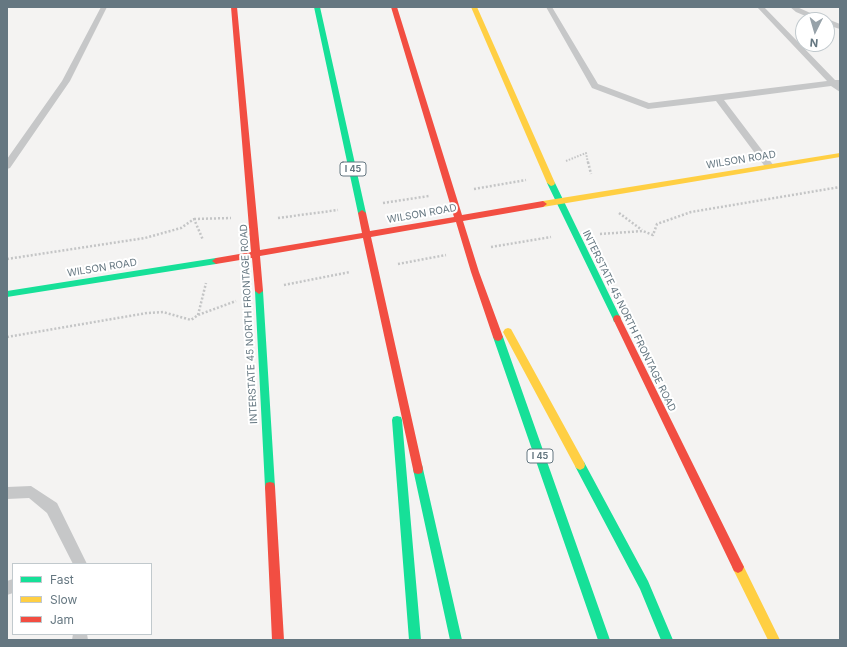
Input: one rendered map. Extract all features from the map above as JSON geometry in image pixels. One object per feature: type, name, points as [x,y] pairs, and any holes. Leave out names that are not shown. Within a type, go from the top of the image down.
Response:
[{"type":"main road","name":"INTERSTATE 45 NORTH FRONTAGE ROAD","points":[[234,7],[257,254],[278,640]]},
{"type":"main road","name":"I 45","points":[[318,7],[456,640]]},
{"type":"main road","name":"I 45","points":[[394,7],[475,272],[604,640]]},
{"type":"main road","name":"INTERSTATE 45 NORTH FRONTAGE ROAD","points":[[474,7],[559,201],[774,640]]},
{"type":"main road","name":"WILSON ROAD","points":[[7,294],[257,254],[528,206],[840,155]]},
{"type":"main road","points":[[475,272],[644,585],[667,640]]},
{"type":"main road","points":[[390,332],[415,640]]},
{"type":"lane","points":[[7,166],[66,81],[104,7]]},
{"type":"lane","points":[[549,7],[595,86],[648,106],[837,83]]},
{"type":"lane","points":[[760,7],[837,83],[840,90]]},
{"type":"lane","points":[[718,98],[770,166]]},
{"type":"lane","points":[[7,493],[32,492],[52,508],[80,563]]},
{"type":"path","points":[[469,190],[522,182]]},
{"type":"path","points":[[490,247],[544,238],[643,231],[653,235],[657,224],[691,212],[840,186]]},
{"type":"path","points":[[378,204],[431,196]]},
{"type":"path","points":[[289,218],[341,210]]},
{"type":"path","points":[[397,264],[451,254]]},
{"type":"path","points":[[297,282],[351,272]]},
{"type":"path","points":[[7,337],[147,313],[163,312],[191,320],[198,315]]},
{"type":"traffic: fast","points":[[317,7],[362,213]]},
{"type":"traffic: fast","points":[[551,183],[617,319]]},
{"type":"traffic: fast","points":[[7,294],[216,261]]},
{"type":"traffic: fast","points":[[259,291],[270,487]]},
{"type":"traffic: fast","points":[[498,337],[604,640]]},
{"type":"traffic: fast","points":[[397,420],[415,640]]},
{"type":"traffic: fast","points":[[580,465],[644,585],[667,640]]},
{"type":"traffic: fast","points":[[418,469],[456,640]]},
{"type":"traffic: slow","points":[[474,7],[551,183]]},
{"type":"traffic: slow","points":[[543,204],[840,155]]},
{"type":"traffic: slow","points":[[508,332],[580,465]]},
{"type":"traffic: slow","points":[[738,567],[774,640]]},
{"type":"traffic: jam","points":[[234,7],[259,291]]},
{"type":"traffic: jam","points":[[394,7],[475,272],[498,337]]},
{"type":"traffic: jam","points":[[216,261],[543,204]]},
{"type":"traffic: jam","points":[[362,213],[418,469]]},
{"type":"traffic: jam","points":[[617,319],[738,567]]},
{"type":"traffic: jam","points":[[270,487],[278,640]]}]
